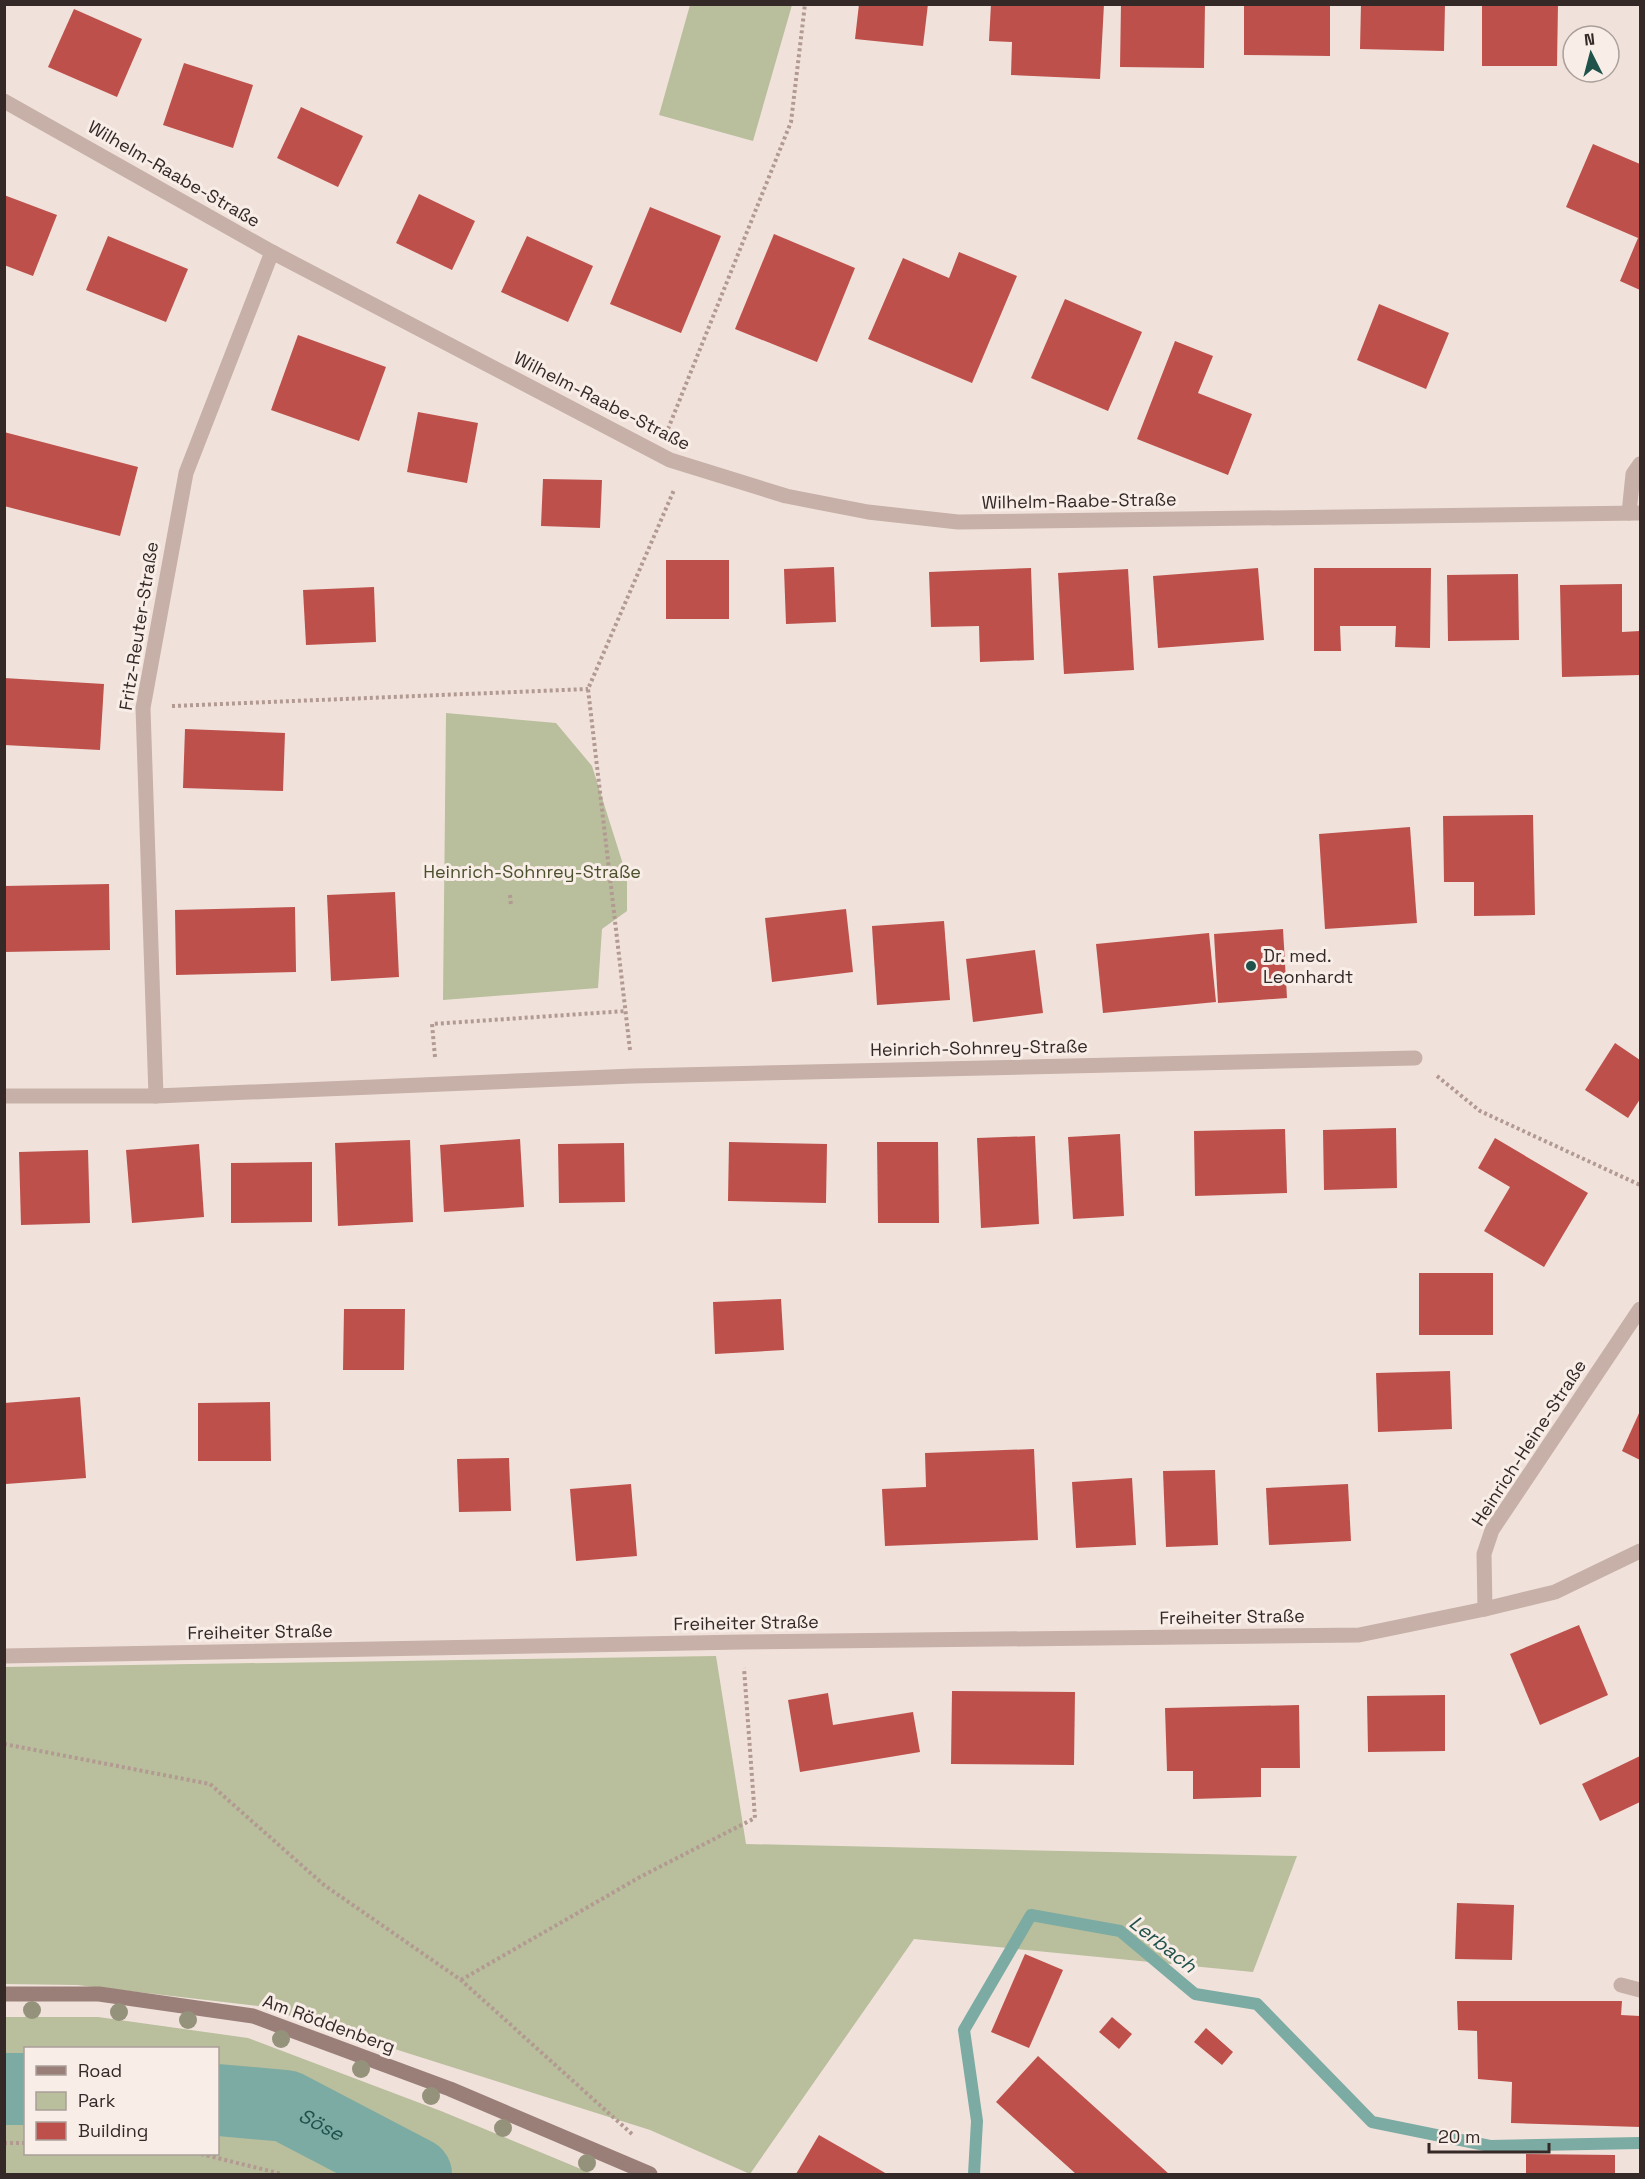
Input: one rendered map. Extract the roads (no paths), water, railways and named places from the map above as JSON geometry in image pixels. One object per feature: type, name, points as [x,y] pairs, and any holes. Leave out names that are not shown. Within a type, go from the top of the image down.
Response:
[{"type":"main road","name":"Am Röddenberg","points":[[4,1994],[99,1994],[254,2016],[450,2089],[650,2175]]},
{"type":"street","name":"Wilhelm-Raabe-Straße","points":[[4,101],[272,252],[670,460],[786,496],[868,513],[958,522],[1635,513]]},
{"type":"street","name":"Fritz-Reuter-Straße","points":[[156,1096],[143,708],[186,473],[272,252]]},
{"type":"street","points":[[1635,513],[1633,474],[1641,464]]},
{"type":"street","name":"Heinrich-Sohnrey-Straße","points":[[4,1096],[156,1096],[633,1076],[1415,1058]]},
{"type":"street","name":"Heinrich-Heine-Straße","points":[[1485,1610],[1484,1554],[1492,1530],[1641,1310]]},
{"type":"street","name":"Freiheiter Straße","points":[[4,1656],[742,1642],[1359,1635],[1485,1610],[1555,1592],[1641,1551]]},
{"type":"street","points":[[1621,1985],[1641,1990]]},
{"type":"waterway","name":"Lerbach","points":[[974,2174],[977,2121],[964,2030],[1031,1915],[1120,1931],[1195,1994],[1257,2004],[1372,2122],[1490,2146],[1640,2143]]},
{"type":"waterway","name":"Söse","points":[[4,2089],[24,2089]]},
{"type":"waterway","name":"Söse","points":[[219,2100],[286,2106],[416,2174]]},
{"type":"place","name":"Dr. med. Leonhardt","points":[[1251,966]]}]
